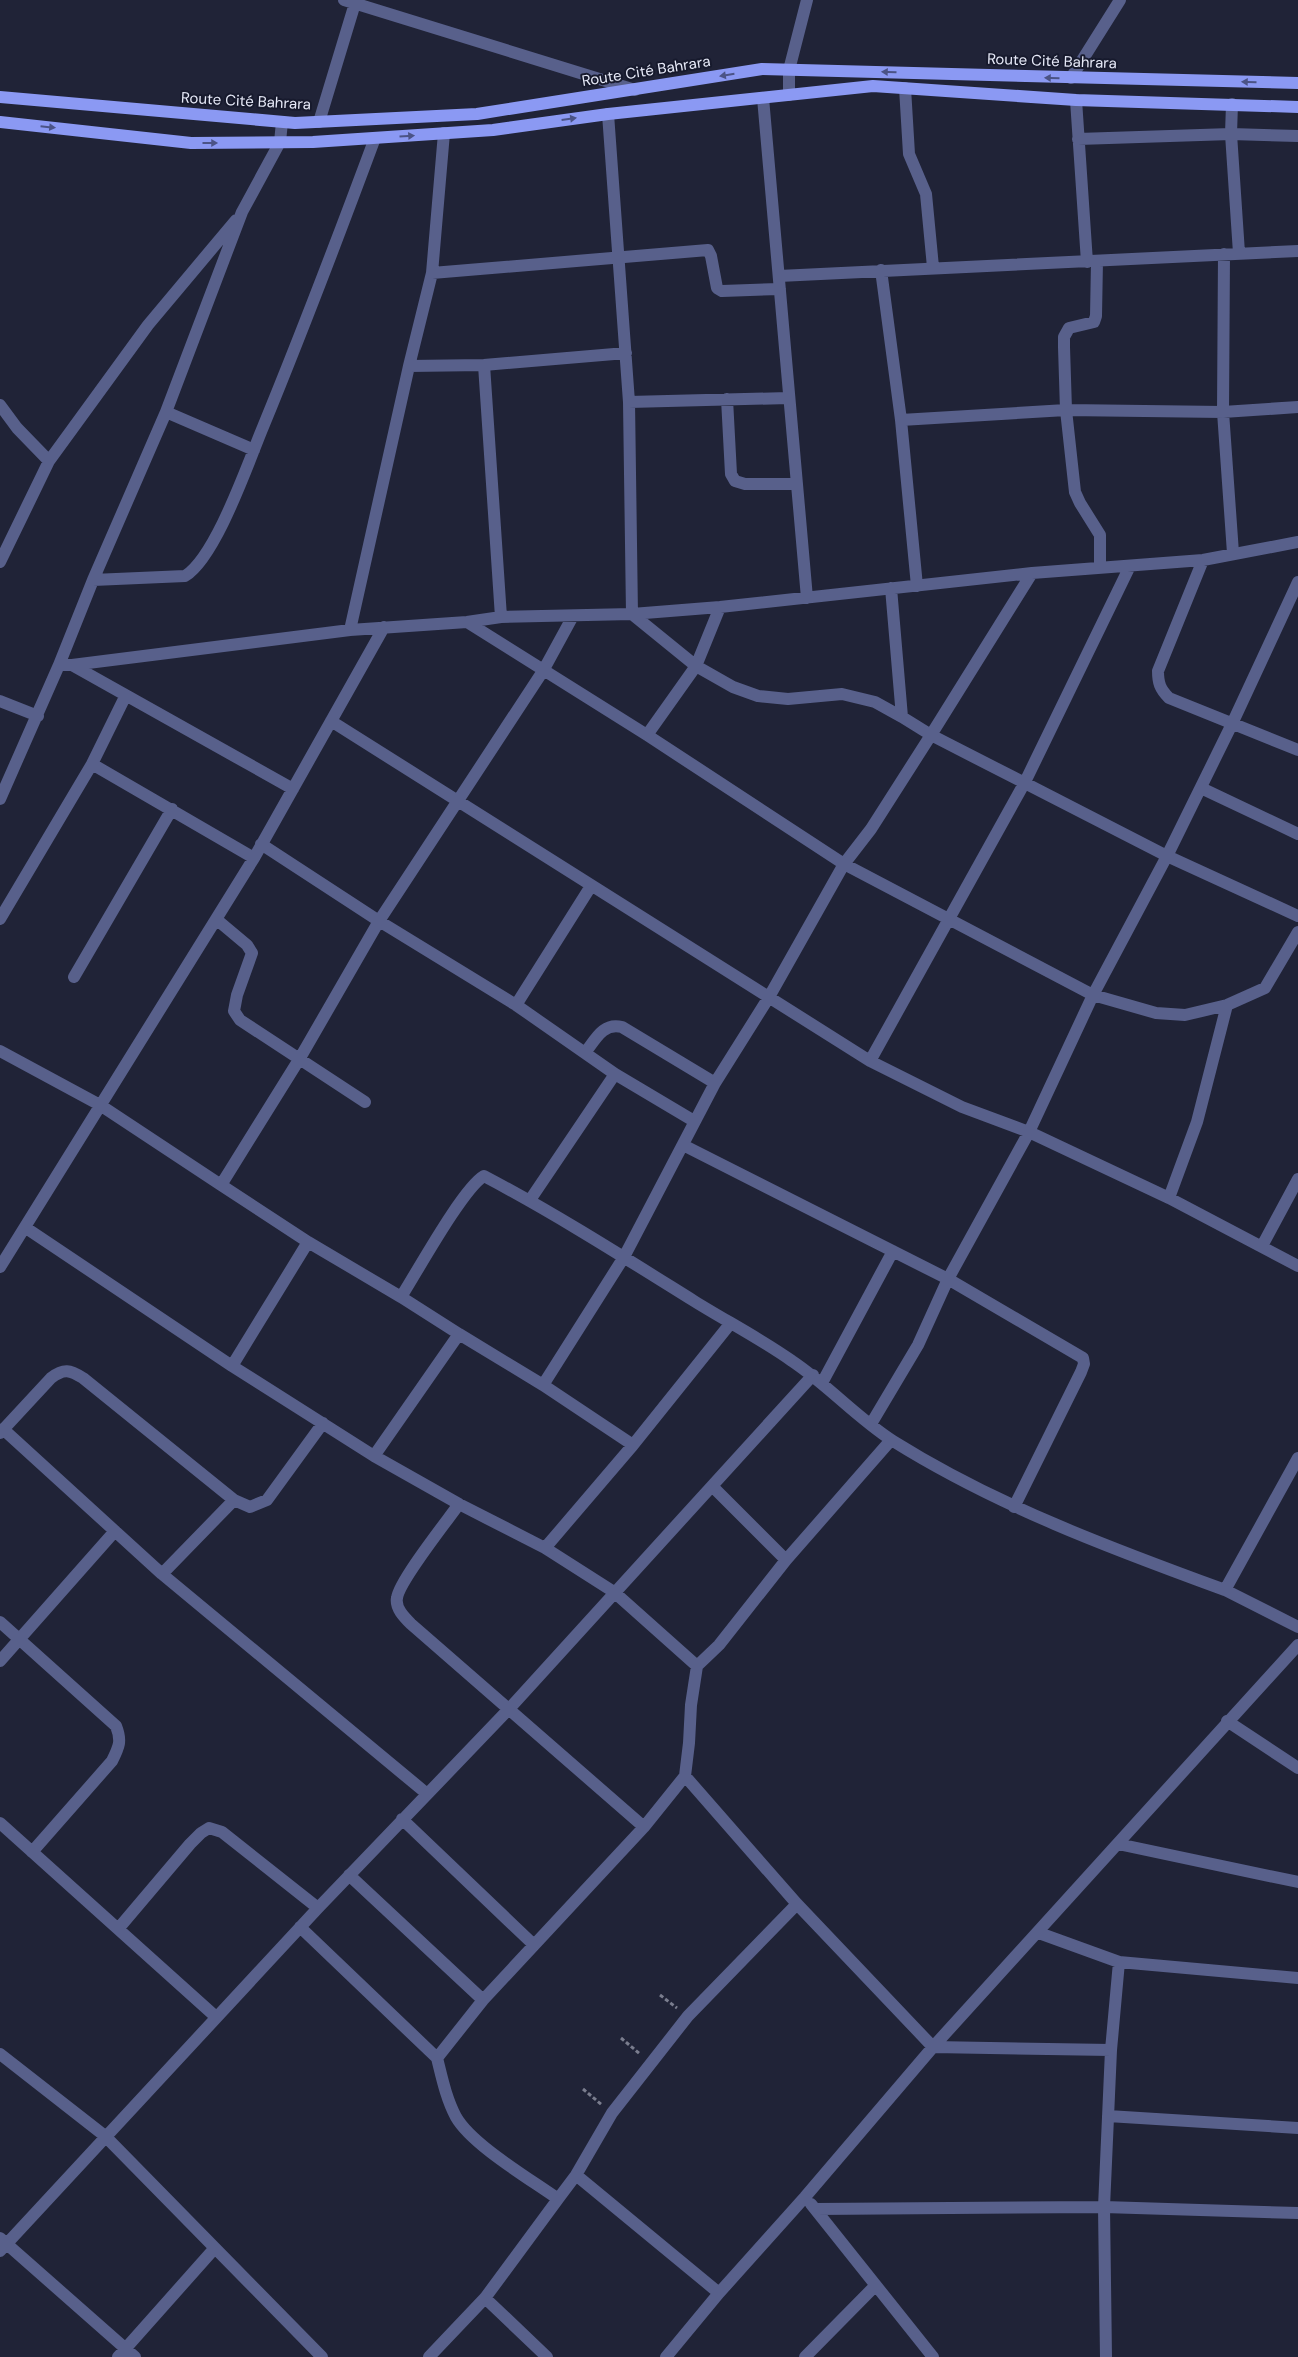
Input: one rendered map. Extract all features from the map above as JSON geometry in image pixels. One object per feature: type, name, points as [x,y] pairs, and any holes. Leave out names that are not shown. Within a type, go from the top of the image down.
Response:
[{"type":"main road","name":"Route Cité Bahrara","points":[[0,97],[282,122],[319,122],[477,114],[762,69],[1298,83]]},
{"type":"main road","points":[[0,122],[191,143],[280,142],[493,130],[608,114],[873,86],[1076,100],[1232,104],[1298,108]]},
{"type":"street","points":[[789,95],[789,70],[807,0]]},
{"type":"street","points":[[1071,78],[1120,0]]},
{"type":"street","points":[[319,122],[352,1],[635,90]]},
{"type":"street","points":[[905,88],[908,154],[926,194],[933,267]]},
{"type":"street","points":[[763,98],[807,598]]},
{"type":"street","points":[[1076,100],[1078,139],[1096,316],[1094,322],[1069,328],[1064,337],[1066,410],[1075,492],[1100,535],[1100,567]]},
{"type":"street","points":[[1232,104],[1231,134],[1240,254]]},
{"type":"street","points":[[608,114],[629,402],[632,614]]},
{"type":"street","points":[[0,798],[38,716],[93,580],[166,412],[242,212],[280,142],[282,122]]},
{"type":"street","points":[[350,630],[409,366],[432,273],[444,134]]},
{"type":"street","points":[[1078,139],[1231,134],[1298,136]]},
{"type":"street","points":[[93,580],[185,576],[193,571],[207,553],[254,450],[314,304],[375,138]]},
{"type":"street","points":[[0,562],[49,461],[148,325],[242,212]]},
{"type":"street","points":[[432,273],[708,250],[711,256],[717,288],[722,291],[881,270],[1092,262],[1298,251]]},
{"type":"street","points":[[1224,254],[1223,412],[1233,553]]},
{"type":"street","points":[[881,270],[901,420],[917,586]]},
{"type":"street","points":[[409,366],[484,365],[626,353]]},
{"type":"street","points":[[484,365],[501,618]]},
{"type":"street","points":[[629,402],[788,398]]},
{"type":"street","points":[[727,399],[731,474],[735,481],[746,484],[796,484]]},
{"type":"street","points":[[0,405],[17,428],[49,461]]},
{"type":"street","points":[[901,420],[1066,410],[1223,412],[1298,407]]},
{"type":"street","points":[[166,412],[254,450]]},
{"type":"street","points":[[59,665],[72,665],[350,630],[501,618],[632,614],[720,607],[1032,573],[1202,560],[1298,542]]},
{"type":"street","points":[[1202,560],[1158,671],[1161,690],[1169,698],[1298,750]]},
{"type":"street","points":[[870,1061],[1025,782],[1130,566]]},
{"type":"street","points":[[543,1385],[624,1257],[715,1083],[769,997],[844,864],[871,829],[1032,573]]},
{"type":"street","points":[[871,1424],[918,1345],[948,1279],[1029,1132],[1093,996],[1167,856],[1232,724],[1298,582]]},
{"type":"street","points":[[891,588],[902,717]]},
{"type":"street","points":[[647,735],[696,666],[720,607]]},
{"type":"street","points":[[632,614],[696,666],[733,688],[758,696],[788,699],[842,694],[874,702],[931,735],[1167,856],[1298,916]]},
{"type":"street","points":[[220,1185],[300,1058],[379,921],[543,671],[573,616]]},
{"type":"street","points":[[467,622],[647,735],[844,864],[1093,996],[1156,1013],[1185,1015],[1227,1006],[1264,988],[1298,932]]},
{"type":"street","points":[[0,1267],[5,1246],[26,1228],[100,1105],[254,858],[384,627]]},
{"type":"street","points":[[72,665],[293,789]]},
{"type":"street","points":[[0,919],[92,764],[125,696]]},
{"type":"street","points":[[0,701],[38,716]]},
{"type":"street","points":[[331,721],[870,1061],[962,1107],[1029,1132],[1170,1198],[1298,1266]]},
{"type":"street","points":[[92,764],[254,858]]},
{"type":"street","points":[[1200,788],[1298,834]]},
{"type":"street","points":[[74,977],[172,809]]},
{"type":"street","points":[[261,844],[379,921],[516,1005],[615,1074],[694,1121]]},
{"type":"street","points":[[516,1005],[591,886]]},
{"type":"street","points":[[216,919],[247,944],[252,953],[237,995],[234,1011],[240,1020],[365,1102]]},
{"type":"street","points":[[1170,1198],[1197,1122],[1227,1006]]},
{"type":"street","points":[[585,1054],[604,1029],[612,1025],[622,1027],[715,1083]]},
{"type":"street","points":[[0,1051],[100,1105],[308,1242],[543,1385],[633,1445]]},
{"type":"street","points":[[530,1200],[615,1074]]},
{"type":"street","points":[[683,1144],[948,1279],[1083,1358],[1084,1364],[1081,1372],[1014,1507]]},
{"type":"street","points":[[401,1297],[476,1180],[484,1176],[530,1200],[730,1324],[769,1345],[817,1379],[891,1440],[1014,1507],[1112,1549],[1225,1590],[1298,1627]]},
{"type":"street","points":[[1262,1246],[1298,1179]]},
{"type":"street","points":[[26,1228],[232,1366],[374,1456],[459,1504],[545,1548],[614,1592],[697,1666]]},
{"type":"street","points":[[232,1366],[308,1242]]},
{"type":"street","points":[[214,2248],[127,2354],[2,2244],[426,1793],[509,1709],[712,1486],[817,1379],[893,1251]]},
{"type":"street","points":[[545,1548],[633,1445],[730,1324]]},
{"type":"street","points":[[374,1456],[459,1334]]},
{"type":"street","points":[[323,1423],[267,1500],[250,1508],[234,1500],[83,1378],[70,1370],[60,1371],[51,1378],[2,1431],[162,1574],[426,1793]]},
{"type":"street","points":[[437,2058],[483,2000],[644,1827],[685,1776],[689,1744],[690,1705],[697,1666],[719,1645],[786,1560],[891,1440]]},
{"type":"street","points":[[1225,1590],[1298,1458]]},
{"type":"street","points":[[712,1486],[786,1560]]},
{"type":"street","points":[[162,1574],[234,1500]]},
{"type":"street","points":[[459,1504],[403,1582],[396,1598],[399,1610],[411,1624],[644,1827]]},
{"type":"street","points":[[0,1661],[115,1531]]},
{"type":"street","points":[[0,1622],[116,1726],[121,1738],[120,1746],[112,1761],[32,1852]]},
{"type":"street","points":[[666,2357],[719,2292],[805,2197],[933,2047],[1039,1933],[1227,1721],[1298,1645]]},
{"type":"street","points":[[1227,1721],[1298,1768]]},
{"type":"street","points":[[685,1776],[797,1904],[933,2047],[1111,2050]]},
{"type":"street","points":[[402,1819],[534,1945]]},
{"type":"street","points":[[0,1823],[216,2017]]},
{"type":"street","points":[[118,1929],[190,1844],[209,1828],[222,1832],[318,1908]]},
{"type":"street","points":[[1118,1844],[1298,1882]]},
{"type":"street","points":[[349,1875],[483,2000]]},
{"type":"street","points":[[429,2357],[485,2298],[576,2175],[612,2113],[688,2016],[797,1904]]},
{"type":"street","points":[[300,1927],[437,2058],[444,2092],[457,2118],[469,2134],[558,2199]]},
{"type":"street","points":[[1039,1933],[1119,1962],[1298,1978]]},
{"type":"street","points":[[1106,2357],[1104,2207],[1111,2050],[1119,1962]]},
{"type":"street","points":[[0,2054],[105,2136],[322,2357]]},
{"type":"street","points":[[1108,2116],[1298,2128]]},
{"type":"street","points":[[576,2175],[719,2292]]},
{"type":"street","points":[[805,2197],[933,2357]]},
{"type":"street","points":[[815,2209],[1104,2207],[1298,2213]]},
{"type":"street","points":[[804,2357],[875,2286]]},
{"type":"street","points":[[485,2298],[547,2357]]},
{"type":"path","points":[[660,1995],[688,2016]]},
{"type":"path","points":[[621,2038],[652,2064]]},
{"type":"path","points":[[582,2089],[612,2113]]}]
